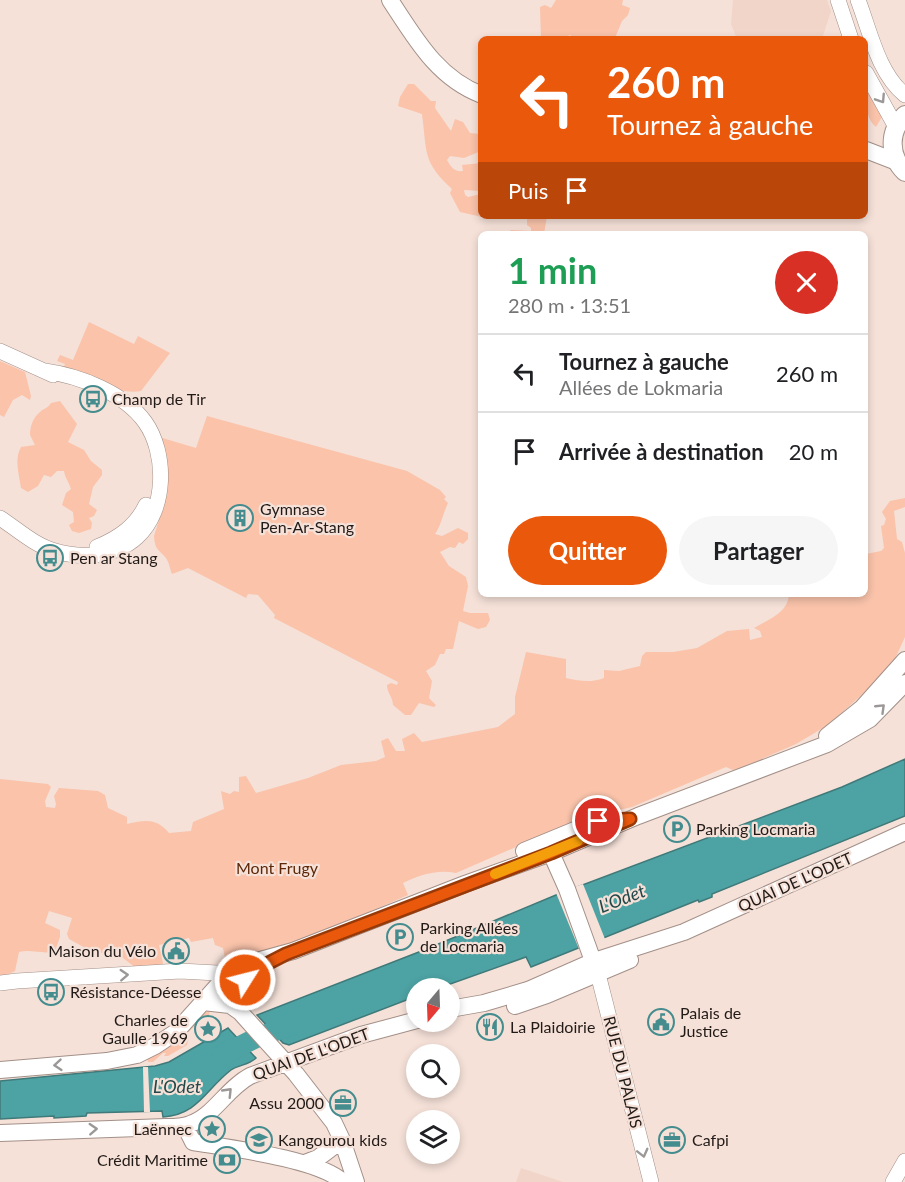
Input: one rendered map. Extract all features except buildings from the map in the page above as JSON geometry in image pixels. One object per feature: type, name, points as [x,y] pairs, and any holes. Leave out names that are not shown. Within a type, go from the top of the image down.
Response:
[{"type":"main road","points":[[390,0],[419,44],[441,70],[478,93]]},
{"type":"main road","points":[[868,148],[881,145],[898,126]]},
{"type":"main road","points":[[898,126],[893,151],[901,167]]},
{"type":"main road","points":[[868,150],[901,167]]},
{"type":"main road","points":[[851,725],[905,660]]},
{"type":"main road","points":[[241,1018],[239,992],[243,984],[253,971],[286,954],[551,853],[630,819],[810,749],[879,711],[905,683]]},
{"type":"main road","points":[[465,884],[507,859],[574,830],[607,819],[630,819]]},
{"type":"main road","points":[[551,853],[574,830]]},
{"type":"main road","name":"QUAI DE L'ODET","points":[[460,1007],[515,995],[651,950],[684,932],[905,832]]},
{"type":"main road","points":[[532,848],[551,853]]},
{"type":"main road","points":[[551,853],[596,968]]},
{"type":"main road","points":[[0,1070],[113,1060],[137,1055],[171,1035],[212,1000],[228,974],[247,963],[286,954]]},
{"type":"main road","name":"QUAI DE L'ODET","points":[[460,1015],[527,1003],[596,968]]},
{"type":"main road","points":[[212,1000],[230,1005],[277,1058],[338,1142],[354,1182]]},
{"type":"main road","name":"QUAI DE L'ODET","points":[[185,1126],[200,1120],[237,1084],[258,1073],[277,1058],[361,1029],[406,1017]]},
{"type":"main road","name":"QUAI DE L'ODET","points":[[277,1058],[406,1023]]},
{"type":"main road","points":[[0,1133],[185,1126],[193,1142],[305,1163],[331,1173],[343,1182]]},
{"type":"main road","points":[[305,1163],[318,1158],[338,1142]]},
{"type":"street","points":[[838,0],[850,36]]},
{"type":"street","points":[[858,0],[887,73],[905,94]]},
{"type":"street","points":[[868,76],[898,126]]},
{"type":"street","points":[[0,351],[103,400],[129,417],[142,434],[153,465],[151,494],[144,510],[126,531],[107,543],[71,553],[59,552],[43,546],[0,518]]},
{"type":"street","name":"RUE DU PALAIS","points":[[596,968],[651,1182]]},
{"type":"street","points":[[0,983],[180,971],[228,974],[253,971]]},
{"type":"street","points":[[893,1182],[905,1161]]},
{"type":"shaded area","points":[[733,0],[827,0],[831,11],[823,36],[736,36],[731,24]]},
{"type":"shaded area","points":[[521,1168],[563,1182],[516,1182]]},
{"type":"green space","points":[[556,0],[623,0],[622,5],[630,8],[616,36],[541,36],[540,7],[545,5],[551,8]]},
{"type":"green space","points":[[408,84],[414,84],[431,101],[436,101],[435,108],[451,131],[455,119],[463,122],[470,133],[478,134],[478,152],[464,158],[450,156],[447,160],[457,171],[463,171],[462,165],[478,163],[478,191],[464,190],[468,197],[478,195],[478,216],[460,212],[450,193],[452,189],[442,180],[431,163],[426,147],[422,114],[398,106],[400,97]]},
{"type":"green space","points":[[868,90],[883,115],[876,127],[870,119]]},
{"type":"green space","points":[[527,219],[546,219],[544,231],[531,231],[527,225]]},
{"type":"green space","points":[[89,322],[134,344],[138,336],[170,353],[141,391],[122,391],[112,388],[64,367],[65,364],[57,361],[60,355],[73,360]]},
{"type":"green space","points":[[0,361],[25,372],[31,396],[30,400],[22,395],[13,400],[4,417],[0,415]]},
{"type":"green space","points":[[60,401],[77,424],[68,442],[84,450],[91,461],[102,470],[102,475],[93,487],[89,504],[97,510],[94,516],[89,518],[92,523],[91,529],[79,533],[72,531],[69,525],[74,522],[73,512],[62,505],[66,493],[71,489],[64,471],[57,471],[51,477],[44,475],[38,486],[28,492],[21,488],[18,472],[17,462],[21,447],[35,445],[30,435],[31,425],[40,412],[51,403]]},
{"type":"green space","points":[[207,416],[407,471],[440,490],[446,497],[444,499],[448,503],[435,534],[442,536],[458,528],[468,533],[468,539],[463,544],[459,542],[455,548],[450,547],[440,552],[449,566],[466,577],[468,586],[463,611],[488,613],[490,620],[486,627],[478,629],[459,621],[453,649],[446,649],[444,654],[440,654],[435,665],[426,671],[432,681],[429,698],[436,705],[434,707],[419,703],[411,715],[405,715],[393,705],[387,688],[387,685],[391,683],[397,685],[398,682],[274,618],[275,615],[258,595],[248,594],[246,598],[188,568],[172,574],[167,560],[156,547],[154,536],[166,487],[159,437],[196,448]]},
{"type":"green space","name":"Mont Frugy","points":[[905,498],[905,507],[894,511],[897,539],[902,542],[905,553],[905,637],[893,663],[885,674],[828,725],[796,744],[741,768],[733,770],[726,767],[632,807],[594,816],[456,873],[435,872],[415,878],[403,883],[408,895],[310,938],[235,961],[225,958],[223,948],[215,945],[213,938],[191,942],[189,938],[159,945],[164,968],[136,968],[123,958],[89,950],[69,939],[67,934],[72,918],[49,911],[45,923],[60,930],[55,951],[19,952],[15,971],[0,978],[0,779],[48,784],[51,787],[45,801],[46,807],[55,808],[54,796],[59,788],[98,791],[105,795],[108,808],[127,817],[127,824],[150,821],[160,825],[169,833],[191,831],[193,822],[224,809],[221,791],[230,794],[234,791],[239,792],[239,777],[246,776],[256,793],[308,778],[341,765],[376,761],[385,757],[381,741],[388,738],[396,751],[405,751],[402,739],[414,733],[422,742],[498,727],[515,714],[515,697],[526,652],[566,659],[566,678],[595,681],[604,678],[604,670],[619,671],[640,666],[642,656],[646,652],[673,652],[697,648],[727,631],[749,629],[750,640],[762,637],[760,631],[754,628],[781,611],[789,597],[868,597],[868,554],[881,551],[884,548],[881,526],[884,525],[886,519],[882,512],[890,501]]},
{"type":"green space","points":[[210,1011],[207,1024],[195,1026],[187,1033],[189,1037],[187,1045],[168,1056],[164,1056],[166,1053],[163,1053],[153,1062],[148,1062],[147,1057],[204,1012]]},
{"type":"water","points":[[905,759],[905,816],[712,894],[712,897],[699,902],[698,900],[531,967],[526,957],[460,981],[460,978],[406,978],[406,1000],[289,1045],[283,1043],[257,1015],[424,950],[556,895],[842,787]]},
{"type":"water","name":"L'Odet","points":[[228,1028],[256,1058],[231,1070],[201,1100],[175,1115],[163,1117],[162,1111],[0,1119],[0,1081],[155,1066],[169,1062]]},
{"type":"pier","points":[[583,884],[605,939],[579,949],[556,893]]},
{"type":"pier","points":[[143,1067],[148,1067],[150,1112],[144,1112]]},
{"type":"waterway","name":"L'Odet","points":[[222,1055],[256,1038],[297,1023]]},
{"type":"slow traffic","points":[[495,874],[578,841]]},
{"type":"place","name":"Champ de Tir","points":[[93,399]]},
{"type":"place","name":"Gymnase Pen-Ar-Stang","points":[[240,518]]},
{"type":"place","name":"Pen ar Stang","points":[[50,558]]},
{"type":"place","name":"Parking Locmaria","points":[[677,829]]},
{"type":"place","name":"Parking Allées de Locmaria","points":[[400,937]]},
{"type":"place","name":"Maison du Vélo","points":[[176,951]]},
{"type":"place","name":"Résistance-Déesse","points":[[51,992]]},
{"type":"place","name":"Palais de Justice","points":[[661,1022]]},
{"type":"place","name":"La Plaidoirie","points":[[490,1027]]},
{"type":"place","name":"Charles de Gaulle 1969","points":[[208,1029]]},
{"type":"place","name":"Assu 2000","points":[[343,1103]]},
{"type":"place","name":"Laënnec","points":[[212,1129]]},
{"type":"place","name":"Kangourou kids","points":[[259,1140]]},
{"type":"place","name":"Cafpi","points":[[672,1140]]},
{"type":"place","name":"Crédit Maritime","points":[[227,1160]]},
{"type":"route","points":[[245,980],[253,971],[286,954],[551,853],[630,819],[598,821]]}]
